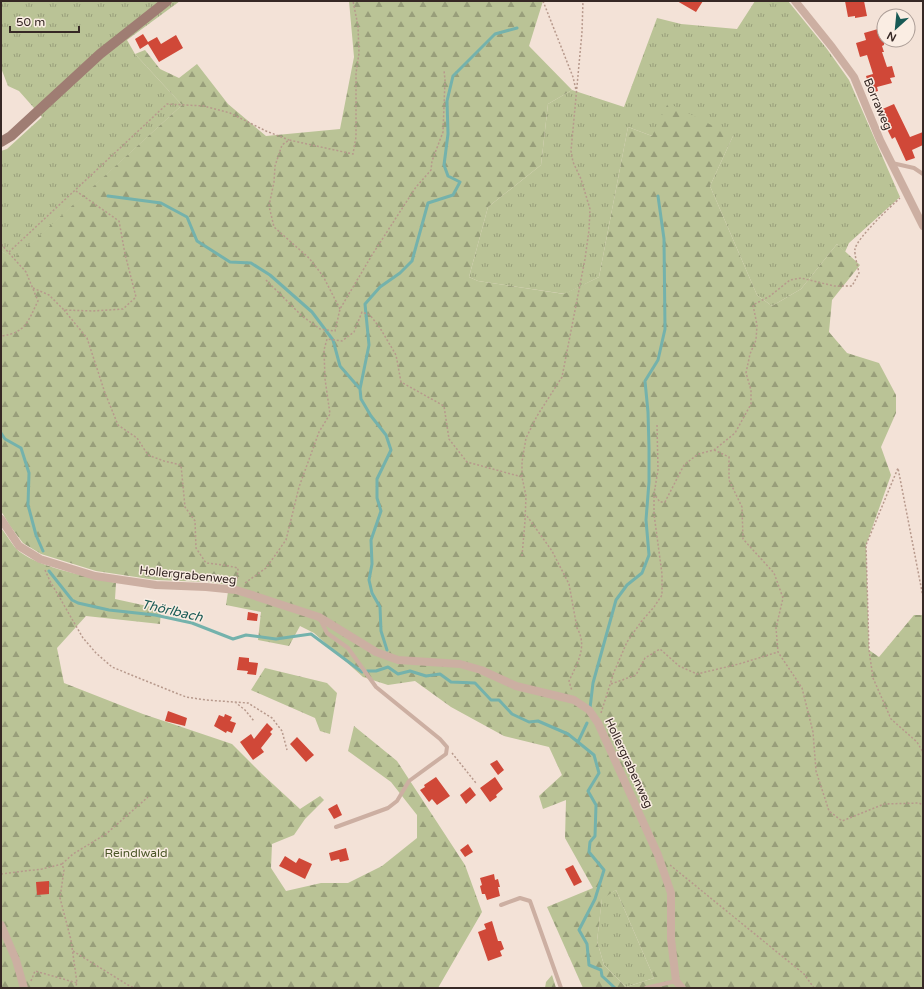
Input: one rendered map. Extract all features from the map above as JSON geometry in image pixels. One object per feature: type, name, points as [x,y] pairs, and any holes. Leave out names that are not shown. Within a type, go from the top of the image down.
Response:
[{"type":"main road","points":[[1,142],[11,136],[100,54],[167,1]]},
{"type":"street","name":"Borraweg","points":[[795,1],[854,77],[891,163],[923,226]]},
{"type":"street","name":"Hollergrabenweg","points":[[1,519],[19,546],[40,559],[95,576],[156,585],[236,590],[319,617],[376,652],[398,660],[460,664],[481,670],[516,686],[574,700],[589,710],[598,723],[658,856],[672,892],[671,939],[676,981]]},
{"type":"street","points":[[1,925],[27,985]]},
{"type":"street","points":[[676,981],[682,988]]},
{"type":"lane","points":[[891,163],[914,168],[923,174]]},
{"type":"lane","points":[[319,617],[327,633],[348,648],[376,688],[440,739],[447,747],[446,754],[409,781],[397,801],[388,808],[336,827]]},
{"type":"lane","points":[[501,905],[520,898],[530,902],[561,988]]},
{"type":"lane","points":[[646,988],[676,981]]},
{"type":"path","points":[[9,252],[76,191],[167,104],[204,106],[230,113],[288,140],[353,154],[356,137],[356,73],[359,53],[358,26],[353,1]]},
{"type":"path","points":[[542,1],[573,77],[576,92]]},
{"type":"path","points":[[522,556],[526,515],[526,496],[522,477],[522,462],[526,438],[537,416],[562,376],[585,259],[589,230],[590,209],[581,179],[573,162],[571,151],[582,32],[583,1]]},
{"type":"path","points":[[266,280],[302,316],[320,329],[335,331],[340,309],[376,248],[416,187],[431,170],[432,161],[443,132],[446,80],[444,70]]},
{"type":"path","points":[[288,140],[282,145],[275,166],[274,182],[268,206],[274,227],[309,258],[323,276],[340,309]]},
{"type":"path","points":[[64,310],[93,311],[123,309],[136,298],[125,254],[119,221],[76,191]]},
{"type":"path","points":[[654,494],[660,502],[665,502],[684,465],[698,454],[714,450],[735,433],[751,404],[751,390],[746,373],[750,354],[756,340],[757,325],[753,305],[770,296],[790,280],[801,278],[834,286],[852,286],[859,273],[854,249],[858,242],[883,213],[900,197],[907,195]]},
{"type":"path","points":[[1,244],[26,272],[38,301],[26,325],[11,335],[1,336]]},
{"type":"path","points":[[33,288],[49,295],[64,310],[87,338],[105,393],[118,425],[136,438],[148,455],[181,465],[185,507],[195,521],[196,548],[206,563],[238,568],[236,590]]},
{"type":"path","points":[[236,590],[266,568],[286,540],[299,487],[319,432],[330,414],[325,379],[324,350],[327,339],[342,341],[354,332],[362,312],[370,315],[380,328],[396,355],[401,382],[444,406],[448,439],[467,462],[522,477]]},
{"type":"path","points":[[598,723],[627,642],[662,595],[662,574],[654,514],[654,494],[658,470],[657,425]]},
{"type":"path","points":[[714,450],[729,457],[729,480],[742,507],[743,539],[774,573],[783,598],[776,628],[778,652],[802,688],[813,732],[816,771],[829,811],[842,821],[884,804],[919,803],[923,805]]},
{"type":"path","points":[[923,597],[898,468],[866,545],[869,650],[873,678],[891,719],[917,742],[923,752]]},
{"type":"path","points":[[526,515],[552,551],[569,584],[577,628],[580,633],[581,655],[569,681],[574,700]]},
{"type":"path","points":[[40,559],[50,581],[83,638],[96,654],[112,666],[146,682],[186,696],[206,700],[248,703],[272,718],[282,732],[287,750]]},
{"type":"path","points":[[611,684],[636,675],[645,658],[660,649],[679,666],[697,674],[778,652]]},
{"type":"path","points":[[234,701],[254,720]]},
{"type":"path","points":[[447,747],[476,783]]},
{"type":"path","points":[[1,874],[42,869],[62,864],[73,854],[106,834],[148,797]]},
{"type":"path","points":[[658,856],[692,881],[804,974],[814,988]]},
{"type":"path","points":[[62,864],[64,870],[60,898],[71,940],[77,983],[75,988]]},
{"type":"path","points":[[72,951],[135,988]]},
{"type":"path","points":[[27,985],[35,971],[77,983]]},
{"type":"green space","points":[[1,1],[180,1],[127,40],[135,54],[182,105],[15,259],[1,251],[1,151],[7,149],[42,117],[19,91],[8,86],[1,68]]},
{"type":"green space","points":[[349,1],[543,1],[529,46],[572,90],[548,104],[541,165],[488,207],[469,277],[478,281],[564,294],[599,277],[628,127],[652,136],[668,103],[733,136],[710,186],[757,295],[772,306],[801,289],[837,244],[860,265],[832,300],[829,332],[847,353],[879,363],[896,395],[896,413],[881,447],[891,475],[866,545],[869,650],[879,657],[914,615],[923,615],[923,988],[583,988],[547,907],[593,888],[565,838],[566,800],[543,809],[539,796],[562,775],[549,747],[504,736],[451,707],[415,681],[388,685],[363,677],[314,633],[300,626],[289,646],[258,640],[261,612],[226,605],[229,585],[207,582],[156,580],[96,571],[41,554],[23,543],[10,526],[1,511],[1,251],[15,258],[182,105],[135,54],[145,50],[160,69],[179,78],[197,64],[228,104],[266,136],[340,129],[354,57]],"holes":[[[616,890],[654,978],[626,987],[604,965],[597,941],[602,899]]]},
{"type":"green space","points":[[755,1],[788,1],[827,49],[849,80],[900,197],[849,243],[845,252],[837,244],[801,289],[772,306],[757,295],[710,186],[733,136],[652,136],[628,127],[599,277],[565,294],[478,281],[469,277],[488,207],[541,165],[548,104],[572,90],[624,107],[657,18],[681,24],[737,29]]},
{"type":"green space","name":"Reindlwald","points":[[1,528],[17,550],[30,558],[66,571],[116,583],[115,599],[161,609],[160,624],[86,616],[57,648],[64,683],[143,714],[232,744],[300,809],[320,796],[324,800],[305,819],[294,835],[272,844],[271,868],[286,891],[321,883],[348,883],[382,866],[417,838],[417,815],[391,782],[348,751],[354,726],[397,761],[465,865],[482,912],[438,988],[1,988]]},
{"type":"green space","points":[[265,668],[327,683],[337,693],[330,734],[320,731],[315,718],[251,690]]},
{"type":"green space","points":[[616,890],[654,978],[626,987],[604,965],[597,941],[602,898]]},
{"type":"green space","points":[[552,975],[556,988],[545,988],[546,982]]},
{"type":"building","points":[[677,1],[703,1],[696,12]]},
{"type":"building","points":[[845,1],[864,1],[867,16],[855,18],[855,16],[848,17]]},
{"type":"building","points":[[876,30],[876,48],[883,48],[884,52],[882,52],[887,67],[892,66],[895,77],[890,78],[892,83],[877,87],[878,91],[871,93],[866,76],[873,74],[867,55],[860,57],[856,43],[866,40],[864,33]]},
{"type":"building","points":[[143,34],[148,42],[157,37],[161,44],[176,35],[183,48],[159,62],[148,44],[140,49],[135,39]]},
{"type":"building","points":[[894,104],[910,137],[923,132],[923,145],[912,150],[915,158],[906,161],[895,137],[892,139],[878,111]]},
{"type":"building","points":[[248,612],[258,614],[257,621],[247,620]]},
{"type":"building","points":[[239,657],[249,658],[249,662],[258,663],[256,675],[247,674],[248,671],[237,670]]},
{"type":"building","points":[[168,711],[187,718],[185,726],[165,721]]},
{"type":"building","points":[[225,714],[232,717],[230,721],[236,723],[232,733],[227,731],[226,733],[214,726],[219,715],[224,717]]},
{"type":"building","points":[[267,723],[273,729],[270,732],[272,734],[261,748],[264,752],[253,760],[240,742],[251,734],[254,739]]},
{"type":"building","points":[[297,737],[314,755],[306,762],[290,744]]},
{"type":"building","points":[[497,760],[504,770],[498,775],[490,764]]},
{"type":"building","points":[[436,777],[450,796],[437,805],[432,799],[429,802],[420,790],[425,787],[424,785]]},
{"type":"building","points":[[495,777],[503,789],[496,795],[497,797],[490,802],[480,788]]},
{"type":"building","points":[[470,787],[476,795],[466,804],[460,795]]},
{"type":"building","points":[[337,804],[342,815],[334,819],[328,809]]},
{"type":"building","points":[[468,844],[473,852],[465,857],[460,850]]},
{"type":"building","points":[[346,848],[349,860],[340,862],[339,859],[331,861],[329,853]]},
{"type":"building","points":[[285,856],[296,863],[299,858],[312,864],[305,879],[279,866]]},
{"type":"building","points":[[573,865],[582,882],[574,886],[565,869]]},
{"type":"building","points":[[494,874],[495,880],[498,879],[500,896],[487,900],[485,894],[482,894],[480,878]]},
{"type":"building","points":[[49,881],[49,894],[37,895],[36,882]]},
{"type":"building","points":[[492,921],[498,941],[501,941],[504,949],[500,951],[502,956],[488,961],[478,932],[486,929],[484,924]]},
{"type":"waterway","points":[[387,650],[381,631],[380,607],[372,593],[369,580],[372,564],[371,540],[381,511],[377,498],[377,479],[391,450],[386,435],[371,416],[361,399],[360,389],[369,345],[365,304],[380,287],[400,273],[412,261],[428,203],[453,195],[460,182],[448,176],[444,165],[448,134],[447,101],[453,76],[495,34],[517,28]]},
{"type":"waterway","points":[[108,196],[161,203],[187,217],[197,241],[230,262],[251,263],[270,275],[312,312],[333,340],[340,366],[360,389]]},
{"type":"waterway","points":[[590,708],[593,683],[616,600],[627,585],[642,573],[649,555],[646,520],[649,482],[649,448],[645,381],[658,360],[665,329],[664,239],[658,196]]},
{"type":"waterway","name":"Thörlbach","points":[[1,433],[5,439],[21,448],[29,473],[28,505],[36,535],[43,551]]},
{"type":"waterway","name":"Thörlbach","points":[[49,571],[72,600],[78,603],[109,610],[155,615],[192,623],[233,639],[246,635],[276,639],[311,634],[362,672]]},
{"type":"waterway","name":"Thörlbach","points":[[367,671],[376,671],[388,667],[398,674],[410,671],[426,676],[440,674],[451,682],[475,683],[491,700],[499,700],[512,714],[529,722],[538,721],[568,734],[594,755],[599,773],[588,791],[596,805],[595,836],[590,842],[589,852],[604,870],[595,899],[579,930],[587,944],[589,965],[601,970],[602,976],[615,988]]},
{"type":"waterway","points":[[578,742],[587,723]]}]
